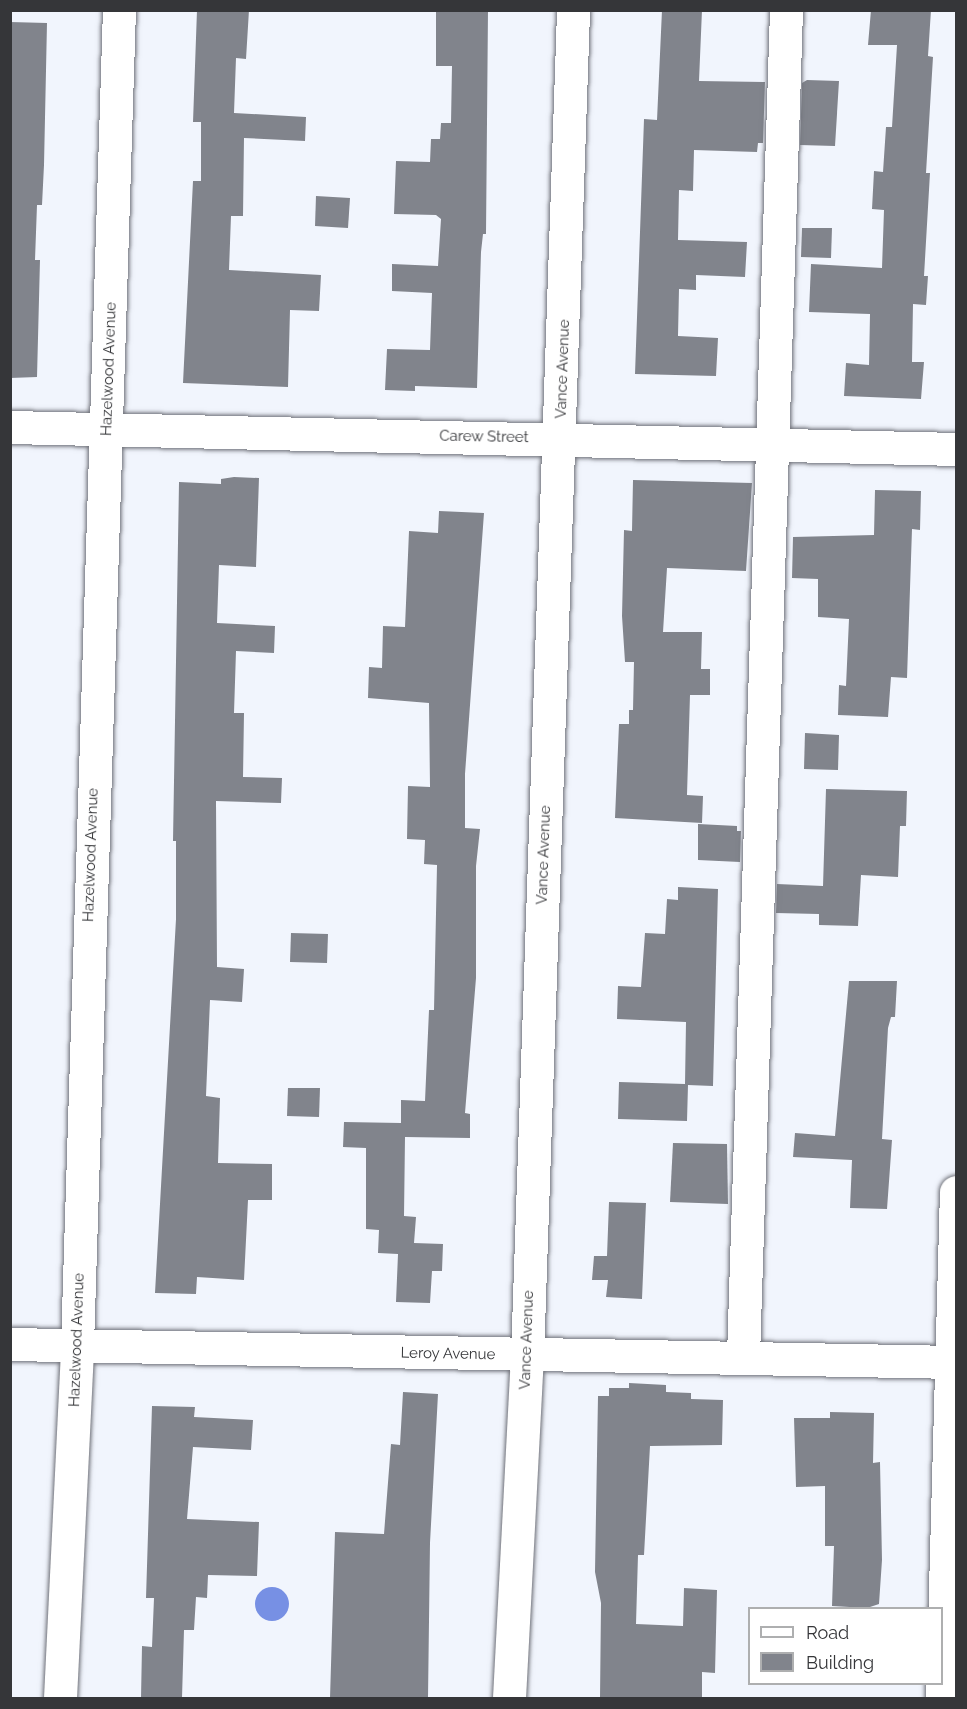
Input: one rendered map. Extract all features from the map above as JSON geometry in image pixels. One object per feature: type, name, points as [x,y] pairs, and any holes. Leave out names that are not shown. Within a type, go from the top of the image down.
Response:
[{"type":"street","name":"Hazelwood Avenue","points":[[60,1698],[77,1345],[119,10]]},
{"type":"street","name":"Vance Avenue","points":[[509,1698],[527,1356],[573,10]]},
{"type":"street","points":[[743,1356],[786,10]]},
{"type":"street","name":"Carew Street","points":[[10,427],[957,449]]},
{"type":"street","points":[[943,1667],[957,1192]]},
{"type":"street","name":"Leroy Avenue","points":[[10,1344],[527,1356],[743,1356],[953,1362]]},
{"type":"water","points":[[272,1587],[284,1592],[289,1604],[284,1616],[272,1621],[260,1616],[255,1604],[260,1592]]},
{"type":"building","points":[[197,10],[249,10],[246,59],[236,58],[234,113],[306,117],[305,141],[244,138],[243,216],[231,216],[229,270],[321,275],[319,311],[290,310],[288,387],[183,383],[193,181],[201,181],[201,122],[193,122]]},
{"type":"building","points":[[436,10],[488,10],[486,234],[483,234],[481,252],[477,388],[415,386],[415,391],[385,390],[387,349],[430,350],[432,293],[392,291],[392,264],[438,266],[441,219],[436,215],[394,214],[396,161],[430,162],[431,139],[440,139],[441,123],[451,123],[452,66],[436,66]]},
{"type":"building","points":[[662,10],[702,10],[699,81],[765,82],[763,143],[758,143],[757,152],[694,150],[693,191],[679,190],[678,240],[747,242],[745,277],[696,275],[696,290],[679,289],[678,336],[718,338],[716,376],[635,374],[644,119],[657,120]]},
{"type":"building","points":[[871,10],[931,10],[928,56],[933,57],[926,173],[930,173],[924,276],[928,276],[926,305],[913,304],[912,362],[924,362],[921,399],[844,396],[846,363],[869,365],[870,314],[809,312],[811,264],[882,268],[884,210],[872,209],[874,171],[883,172],[886,127],[892,127],[897,45],[868,45]]},
{"type":"building","points":[[10,22],[47,23],[42,205],[37,205],[35,260],[40,260],[37,377],[10,378]]},
{"type":"building","points":[[807,80],[839,81],[835,146],[800,145],[802,83]]},
{"type":"building","points":[[316,196],[350,198],[348,228],[315,226]]},
{"type":"building","points":[[802,228],[832,228],[831,258],[801,257]]},
{"type":"building","points":[[259,478],[256,567],[219,565],[217,623],[275,626],[274,653],[236,651],[234,713],[244,713],[243,777],[282,778],[281,803],[216,801],[217,967],[244,969],[242,1002],[210,1000],[206,1096],[220,1098],[218,1163],[272,1164],[272,1200],[248,1200],[244,1280],[197,1277],[196,1294],[155,1293],[176,919],[176,841],[173,841],[179,482],[221,484],[221,479]]},
{"type":"building","points":[[633,480],[752,483],[746,571],[667,568],[663,632],[702,632],[701,669],[710,669],[710,695],[690,695],[687,795],[703,796],[702,823],[615,818],[619,724],[629,724],[629,710],[633,710],[634,662],[625,662],[622,616],[624,530],[632,531]]},
{"type":"building","points":[[875,490],[921,491],[920,530],[912,529],[907,678],[891,677],[888,717],[838,715],[839,685],[846,686],[849,619],[818,617],[818,579],[792,578],[793,537],[874,535]]},
{"type":"building","points":[[439,511],[484,513],[465,774],[465,828],[480,829],[476,866],[476,978],[465,1113],[470,1114],[470,1138],[405,1137],[404,1216],[416,1217],[414,1243],[443,1244],[442,1271],[432,1271],[430,1303],[396,1302],[398,1254],[378,1253],[379,1230],[366,1229],[366,1148],[343,1147],[344,1122],[401,1123],[401,1100],[425,1101],[429,1010],[434,1010],[437,865],[424,864],[425,840],[407,839],[408,786],[430,787],[429,703],[368,698],[369,667],[382,668],[383,626],[405,627],[409,531],[438,533]]},
{"type":"building","points":[[805,733],[839,735],[838,770],[804,769]]},
{"type":"building","points":[[826,789],[907,791],[906,826],[900,826],[898,877],[861,875],[858,926],[819,925],[819,914],[776,913],[777,884],[823,886]]},
{"type":"building","points":[[698,824],[737,826],[737,831],[741,831],[740,862],[698,860]]},
{"type":"building","points":[[678,887],[718,889],[713,1086],[688,1085],[687,1121],[618,1119],[619,1082],[685,1084],[686,1022],[617,1019],[618,986],[641,987],[645,933],[665,934],[667,899],[678,900]]},
{"type":"building","points":[[291,933],[328,934],[327,963],[290,962]]},
{"type":"building","points":[[849,981],[897,981],[895,1017],[891,1017],[888,1028],[882,1139],[892,1140],[887,1209],[850,1208],[852,1160],[793,1157],[795,1133],[835,1136]]},
{"type":"building","points":[[288,1088],[320,1088],[319,1117],[287,1116]]},
{"type":"building","points":[[673,1143],[727,1144],[728,1204],[670,1202]]},
{"type":"building","points":[[609,1202],[646,1203],[642,1299],[606,1297],[608,1280],[592,1280],[594,1256],[607,1256]]},
{"type":"building","points":[[629,1383],[666,1385],[666,1392],[691,1393],[691,1399],[723,1400],[722,1445],[650,1446],[644,1555],[638,1555],[636,1624],[683,1626],[684,1588],[717,1590],[715,1673],[702,1672],[702,1698],[600,1698],[601,1603],[595,1572],[598,1396],[609,1396],[609,1388],[629,1388]]},
{"type":"building","points":[[403,1392],[438,1394],[430,1543],[428,1698],[330,1698],[335,1532],[384,1534],[391,1444],[400,1445]]},
{"type":"building","points":[[152,1406],[195,1407],[194,1417],[253,1420],[251,1450],[193,1447],[187,1519],[259,1522],[257,1576],[208,1575],[207,1598],[196,1597],[194,1630],[184,1630],[182,1698],[141,1698],[142,1646],[152,1647],[154,1598],[146,1598]]},
{"type":"building","points":[[830,1412],[874,1413],[873,1463],[880,1462],[882,1560],[879,1604],[870,1607],[832,1606],[834,1546],[825,1546],[825,1486],[796,1487],[794,1418],[830,1418]]}]
